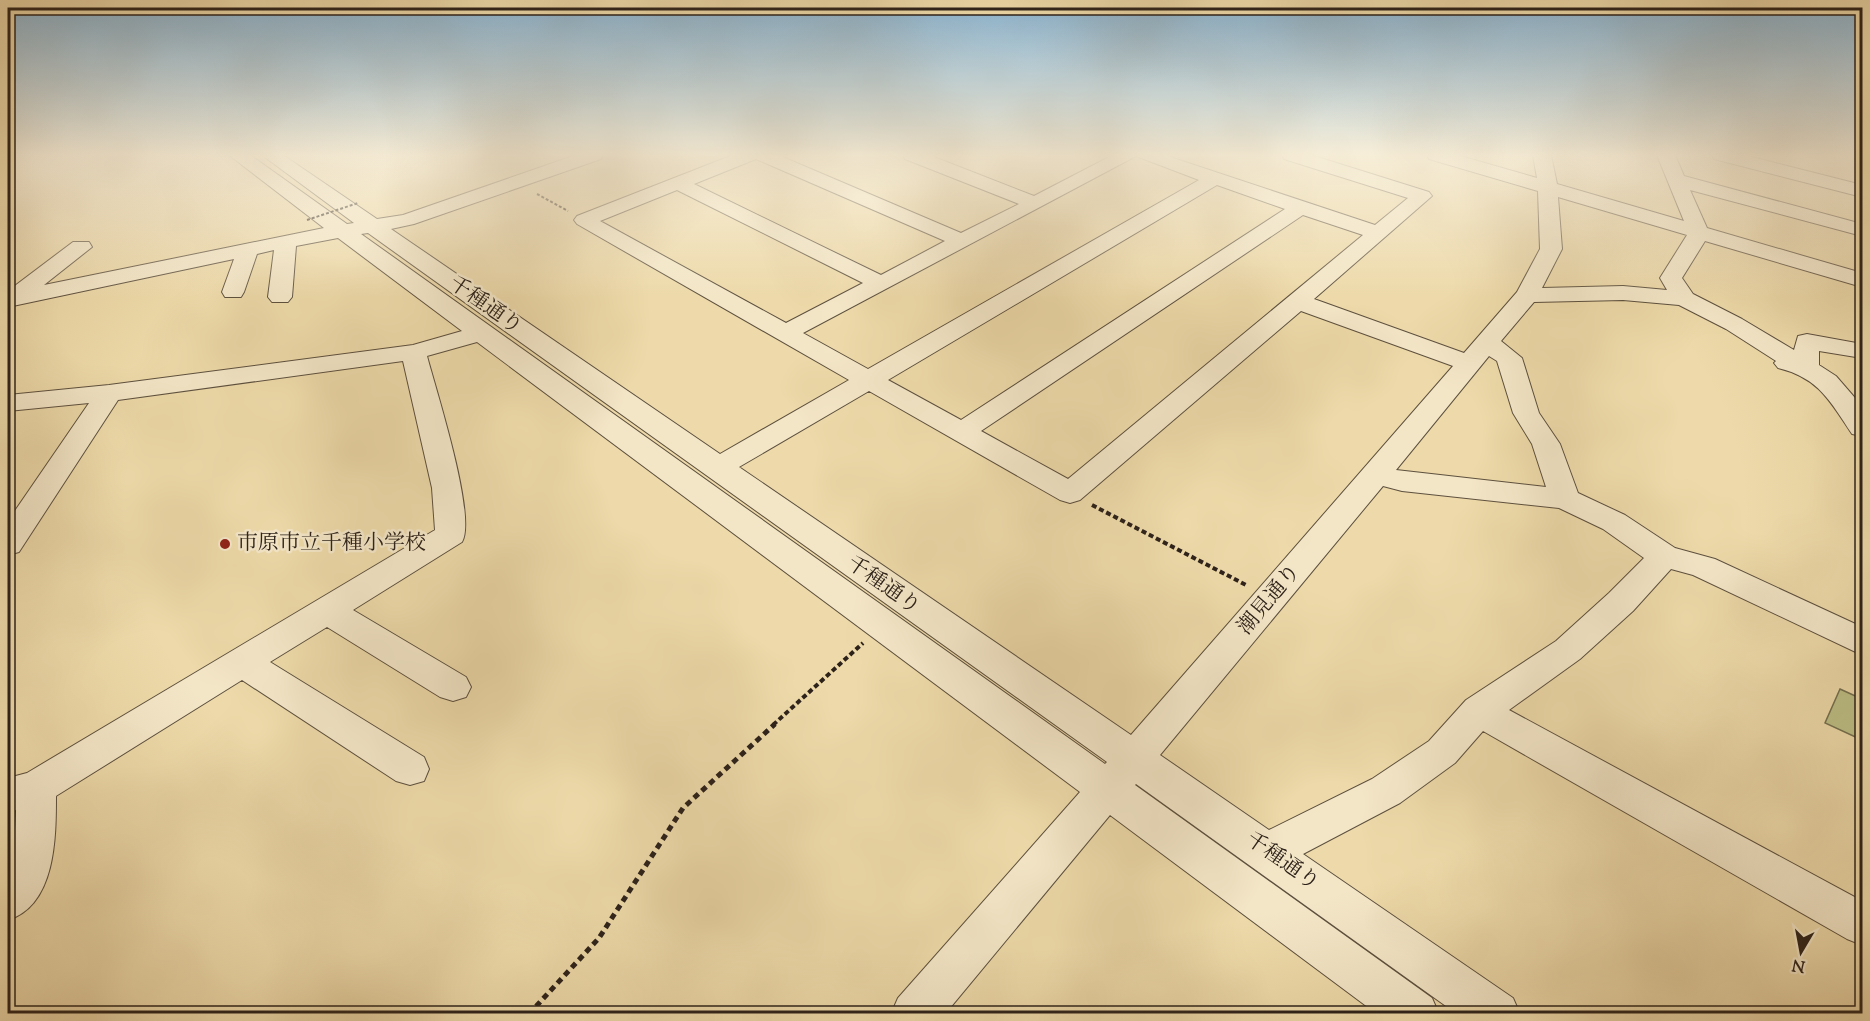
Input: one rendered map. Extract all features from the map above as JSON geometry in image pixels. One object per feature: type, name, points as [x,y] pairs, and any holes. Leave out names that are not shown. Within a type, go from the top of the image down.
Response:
[{"type":"street","name":"千種通り","points":[[302,203],[1416,1014]]},
{"type":"street","name":"千種通り","points":[[345,203],[715,469],[1132,760],[1268,851],[1497,1014]]},
{"type":"street","points":[[10,299],[286,241],[342,232],[366,216],[407,220],[457,203]]},
{"type":"street","points":[[584,220],[628,203]]},
{"type":"street","points":[[717,203],[880,283]]},
{"type":"street","points":[[873,203],[962,241]]},
{"type":"street","points":[[787,332],[1035,203]]},
{"type":"street","points":[[715,469],[1172,203]]},
{"type":"street","points":[[1285,203],[1377,233]]},
{"type":"street","points":[[584,220],[1070,493],[1414,203]]},
{"type":"street","name":"潮見通り","points":[[914,1014],[1272,598],[1527,295],[1551,249],[1549,203]]},
{"type":"street","points":[[1597,203],[1863,280]]},
{"type":"street","points":[[1686,203],[1699,233]]},
{"type":"street","points":[[1761,203],[1863,230]]},
{"type":"street","points":[[963,431],[1300,208]]},
{"type":"street","points":[[1684,299],[1671,278],[1699,233]]},
{"type":"street","points":[[280,297],[286,241]]},
{"type":"street","points":[[10,299],[81,247]]},
{"type":"street","points":[[233,292],[248,249]]},
{"type":"street","points":[[1527,295],[1623,293],[1684,299],[1715,313],[1827,381],[1863,428]]},
{"type":"street","points":[[1296,301],[1477,353],[1509,358],[1526,413],[1546,444],[1565,499]]},
{"type":"street","points":[[8,403],[109,393],[412,352],[450,344],[482,332]]},
{"type":"street","points":[[1756,359],[1806,365],[1807,341],[1863,351]]},
{"type":"street","points":[[8,900],[26,876],[35,848],[22,791],[243,663],[451,535],[447,488],[412,352]]},
{"type":"street","points":[[8,544],[109,393]]},
{"type":"street","points":[[1377,474],[1402,482],[1565,499],[1614,522],[1664,556],[1704,567],[1863,642]]},
{"type":"street","points":[[1268,851],[1386,791],[1442,752],[1479,711],[1568,650],[1621,602],[1664,556]]},
{"type":"street","points":[[328,611],[453,687]]},
{"type":"street","points":[[243,663],[410,769]]},
{"type":"street","points":[[1479,711],[1863,924]]},
{"type":"path","points":[[553,203],[584,220]]},
{"type":"path","points":[[307,220],[366,216]]},
{"type":"path","points":[[1070,493],[1272,598]]},
{"type":"path","points":[[529,1014],[599,938],[682,808],[883,624]]},
{"type":"green space","points":[[1840,689],[1862,699],[1862,740],[1825,723]]},
{"type":"place","name":"市原市立千種小学校","points":[[225,544]]}]
